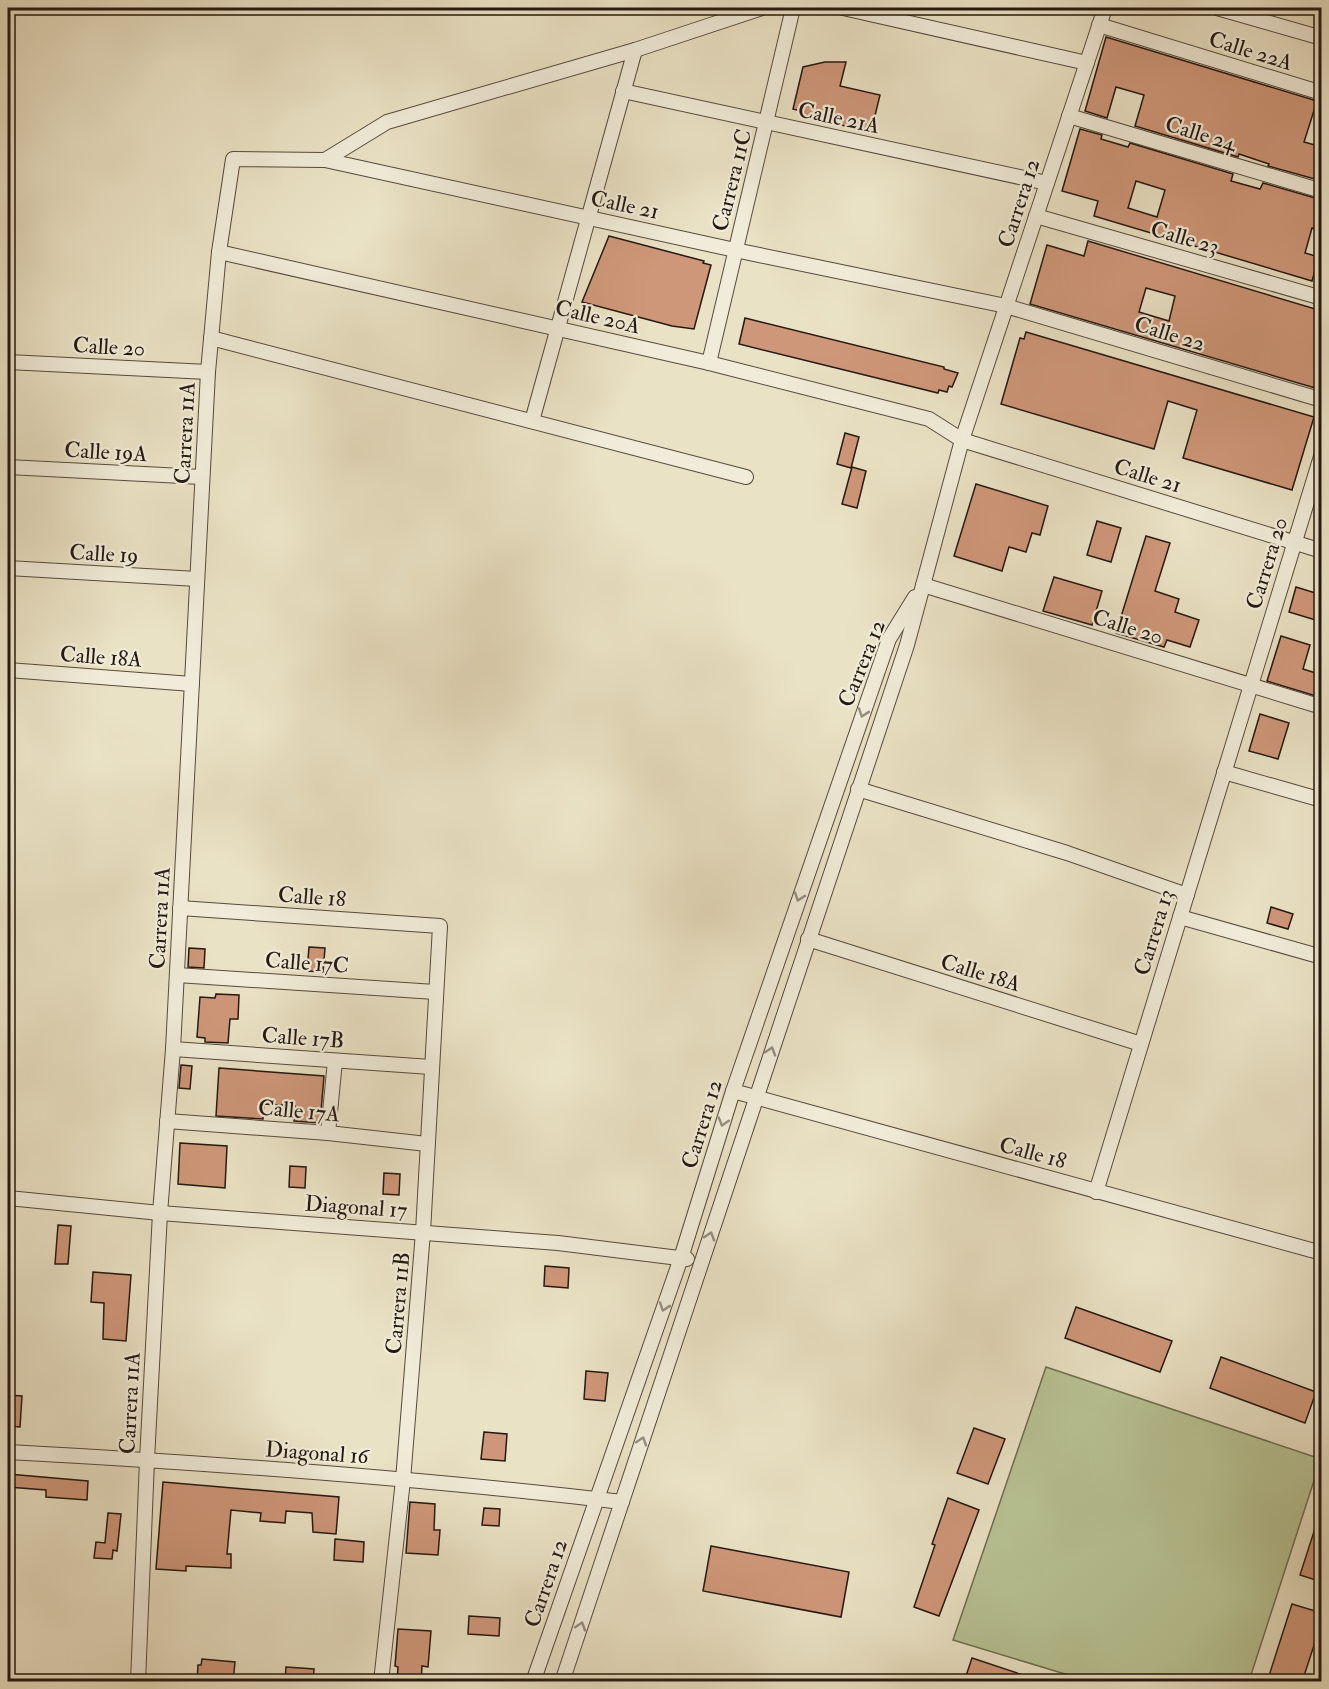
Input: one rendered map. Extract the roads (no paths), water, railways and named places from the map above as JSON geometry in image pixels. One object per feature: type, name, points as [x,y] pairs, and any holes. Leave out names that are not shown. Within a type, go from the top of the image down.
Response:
[{"type":"street","points":[[325,160],[387,122],[635,50],[762,8]]},
{"type":"street","name":"Carrera 11C","points":[[709,363],[793,8]]},
{"type":"street","points":[[843,8],[1087,63]]},
{"type":"street","name":"Carrera 12","points":[[562,1682],[907,645],[962,440],[1105,8]]},
{"type":"street","points":[[1217,8],[1322,38]]},
{"type":"street","name":"Calle 22A","points":[[1099,25],[1322,93]]},
{"type":"street","points":[[532,421],[635,50]]},
{"type":"street","name":"Calle 21A","points":[[623,91],[1047,183]]},
{"type":"street","name":"Calle 24","points":[[1069,116],[1322,191]]},
{"type":"street","name":"Calle 21","points":[[233,159],[325,160],[735,250],[1006,306]]},
{"type":"street","name":"Carrera 11A","points":[[138,1682],[160,1213],[173,1049],[208,372],[219,252],[233,159]]},
{"type":"street","name":"Calle 23","points":[[1036,216],[1322,298]]},
{"type":"street","name":"Calle 20A","points":[[219,252],[709,363],[928,419],[962,440]]},
{"type":"street","name":"Calle 22","points":[[1006,306],[1322,400]]},
{"type":"street","points":[[211,338],[746,477]]},
{"type":"street","name":"Calle 20","points":[[8,362],[208,372]]},
{"type":"street","name":"Calle 21","points":[[962,440],[1322,551]]},
{"type":"street","name":"Carrera 20","points":[[1251,685],[1322,453]]},
{"type":"street","name":"Calle 19A","points":[[8,467],[202,477]]},
{"type":"street","name":"Calle 19","points":[[8,568],[197,579]]},
{"type":"street","name":"Carrera 12","points":[[533,1682],[681,1258],[733,1091],[889,639],[923,585]]},
{"type":"street","name":"Calle 20","points":[[923,585],[1322,707]]},
{"type":"street","name":"Calle 18A","points":[[8,670],[192,684]]},
{"type":"street","name":"Carrera 13","points":[[1096,1191],[1251,685]]},
{"type":"street","points":[[1224,772],[1322,800]]},
{"type":"street","points":[[858,789],[1067,853],[1187,895]]},
{"type":"street","name":"Calle 18","points":[[180,908],[440,926]]},
{"type":"street","points":[[1180,917],[1322,957]]},
{"type":"street","name":"Carrera 11B","points":[[381,1682],[403,1480],[423,1232],[440,926]]},
{"type":"street","name":"Calle 18A","points":[[808,939],[1141,1044]]},
{"type":"street","name":"Calle 17C","points":[[177,975],[435,992]]},
{"type":"street","name":"Calle 17B","points":[[173,1049],[431,1067]]},
{"type":"street","points":[[328,1133],[335,1061]]},
{"type":"street","name":"Calle 18","points":[[733,1091],[1322,1253]]},
{"type":"street","name":"Calle 17A","points":[[167,1121],[328,1133],[427,1144]]},
{"type":"street","name":"Diagonal 17","points":[[8,1198],[160,1213],[558,1243],[701,1261]]},
{"type":"street","name":"Diagonal 16","points":[[8,1452],[147,1460],[403,1480],[622,1502]]}]
